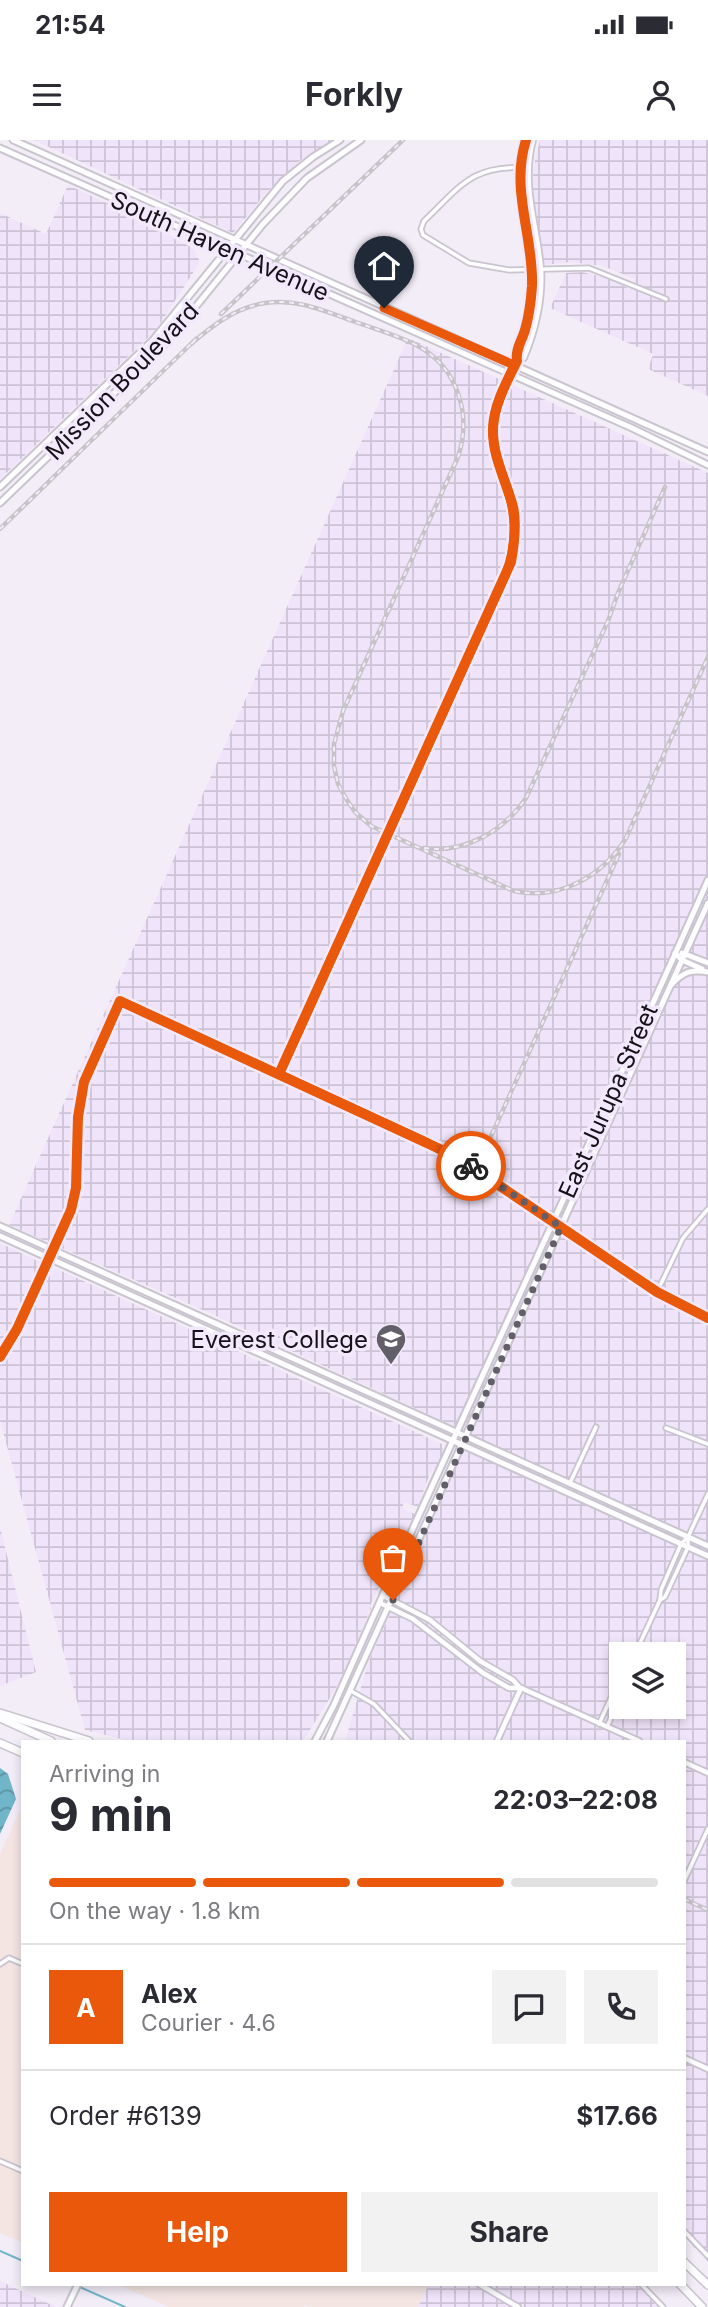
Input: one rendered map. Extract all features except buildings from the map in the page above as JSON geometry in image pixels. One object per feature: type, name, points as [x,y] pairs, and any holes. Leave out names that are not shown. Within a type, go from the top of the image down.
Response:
[{"type":"highway","points":[[0,1715],[49,1740]]},
{"type":"highway","points":[[0,1715],[86,1740]]},
{"type":"highway","points":[[0,1743],[20,1753]]},
{"type":"highway","points":[[686,2264],[708,2285]]},
{"type":"highway","points":[[682,2286],[702,2307]]},
{"type":"main road","name":"South Haven Avenue","points":[[13,140],[234,241],[515,363],[708,452]]},
{"type":"main road","name":"Mission Boulevard","points":[[0,486],[153,340],[283,181],[340,140]]},
{"type":"main road","name":"Mission Boulevard","points":[[0,503],[167,342],[263,224],[307,177],[362,140]]},
{"type":"main road","name":"South Haven Avenue","points":[[0,148],[708,465]]},
{"type":"main road","name":"East Jurupa Street","points":[[316,1740],[708,880]]},
{"type":"main road","name":"East Jurupa Street","points":[[327,1740],[708,903]]},
{"type":"main road","points":[[676,953],[685,953],[708,963]]},
{"type":"main road","points":[[676,953],[681,960],[708,972]]},
{"type":"main road","points":[[669,987],[681,974],[690,971],[708,972]]},
{"type":"main road","points":[[0,1226],[708,1546]]},
{"type":"main road","points":[[0,1236],[708,1556]]},
{"type":"main road","points":[[67,2307],[77,2286]]},
{"type":"street","points":[[279,1074],[511,562],[514,510],[497,461],[493,426],[529,313],[532,269],[520,191],[526,140]]},
{"type":"street","points":[[515,363],[524,358],[537,325],[541,291],[541,268],[529,204],[528,168],[533,140]]},
{"type":"street","points":[[528,168],[498,167],[478,173],[465,182],[422,225],[423,235],[469,263],[497,268],[589,268],[666,299]]},
{"type":"street","points":[[0,1357],[17,1329],[71,1209],[76,1188],[78,1117],[84,1082],[120,1001],[456,1157],[657,1292],[708,1318]]},
{"type":"street","points":[[657,1292],[683,1238],[708,1209]]},
{"type":"street","points":[[570,1484],[596,1427]]},
{"type":"street","points":[[666,1427],[708,1444]]},
{"type":"street","points":[[641,1642],[681,1544],[688,1537],[708,1494]]},
{"type":"street","points":[[660,1600],[666,1597],[688,1547],[688,1537]]},
{"type":"street","points":[[384,1596],[430,1620],[480,1661],[513,1680],[521,1688],[637,1740]]},
{"type":"street","points":[[380,1603],[421,1624],[483,1673],[509,1688],[521,1688]]},
{"type":"street","points":[[497,1740],[521,1688]]},
{"type":"street","points":[[351,1691],[374,1704],[407,1740]]},
{"type":"street","points":[[599,1724],[609,1702]]},
{"type":"street","points":[[607,1727],[610,1719]]},
{"type":"street","points":[[686,1763],[708,1773]]},
{"type":"street","points":[[686,1877],[708,1829]]},
{"type":"street","points":[[0,1964],[6,1959],[21,1963]]},
{"type":"street","points":[[686,2059],[708,2068]]},
{"type":"street","points":[[0,2161],[21,2170]]},
{"type":"street","points":[[686,2233],[708,2256]]},
{"type":"street","points":[[482,2286],[518,2307]]},
{"type":"street","points":[[643,2286],[663,2307]]},
{"type":"shaded area","points":[[34,140],[332,140],[298,162],[265,194],[233,233]]},
{"type":"shaded area","points":[[540,140],[708,140],[708,396],[648,369],[653,354],[550,308],[566,273],[582,272],[607,278],[630,289],[635,279],[603,266],[570,262],[544,265],[533,202],[533,169]]},
{"type":"shaded area","points":[[68,185],[133,215],[194,249],[200,262],[156,330],[0,479],[0,213],[46,234]]},
{"type":"shaded area","points":[[408,338],[708,473],[708,2262],[686,2239],[686,1740],[345,1740],[368,1663],[471,1434],[205,1311],[9,1225]]},
{"type":"shaded area","points":[[0,1243],[42,1263],[14,1326],[0,1349]]},
{"type":"shaded area","points":[[55,1268],[442,1444],[443,1453],[430,1473],[418,1507],[404,1502],[402,1508],[415,1514],[383,1586],[379,1587],[370,1606],[338,1685],[304,1740],[126,1740],[85,1730],[0,1421],[0,1364],[18,1338],[49,1270]]},
{"type":"shaded area","points":[[0,1527],[36,1672],[0,1686]]},
{"type":"shaded area","points":[[21,1808],[21,2242],[0,2233],[0,1854]]},
{"type":"shaded area","points":[[0,2281],[56,2307],[0,2307]]},
{"type":"shaded area","points":[[121,2286],[428,2286],[418,2307],[169,2307]]},
{"type":"shaded area","points":[[428,2286],[639,2286],[658,2307],[418,2307]]},
{"type":"water","points":[[0,1768],[8,1774],[16,1799],[0,1834]]},
{"type":"waterway","points":[[0,2251],[21,2260]]},
{"type":"waterway","points":[[78,2286],[125,2307]]},
{"type":"railway","points":[[221,314],[403,140]]},
{"type":"railway","points":[[191,344],[216,324],[254,305],[277,302],[299,304],[386,332],[418,346],[432,355],[443,367],[458,394],[463,425],[458,457],[343,711],[334,744],[334,766],[338,784],[355,812],[371,826],[514,891],[547,892],[578,882],[605,864],[626,838],[708,657]]},
{"type":"railway","points":[[0,529],[196,339]]},
{"type":"railway","points":[[424,848],[454,847],[482,838],[506,821],[526,798],[608,621],[665,487]]},
{"type":"railway","points":[[488,1143],[619,854]]},
{"type":"railway","points":[[686,1900],[708,1910]]},
{"type":"cycle path","points":[[279,1074],[511,562],[515,534],[514,514],[497,458],[493,428],[498,402],[517,361],[531,297],[532,268],[520,177],[526,140]]},
{"type":"cycle path","points":[[0,1357],[17,1329],[71,1210],[76,1188],[78,1117],[84,1082],[120,1001],[457,1157],[657,1292],[708,1318]]},
{"type":"way so far","points":[[393,1600],[561,1227],[471,1166]]},
{"type":"place","name":"Everest College","points":[[391,1366]]},
{"type":"route","points":[[384,308],[514,365],[500,398],[493,426],[497,461],[514,510],[514,544],[505,576],[279,1074],[422,1140],[471,1166]]}]
